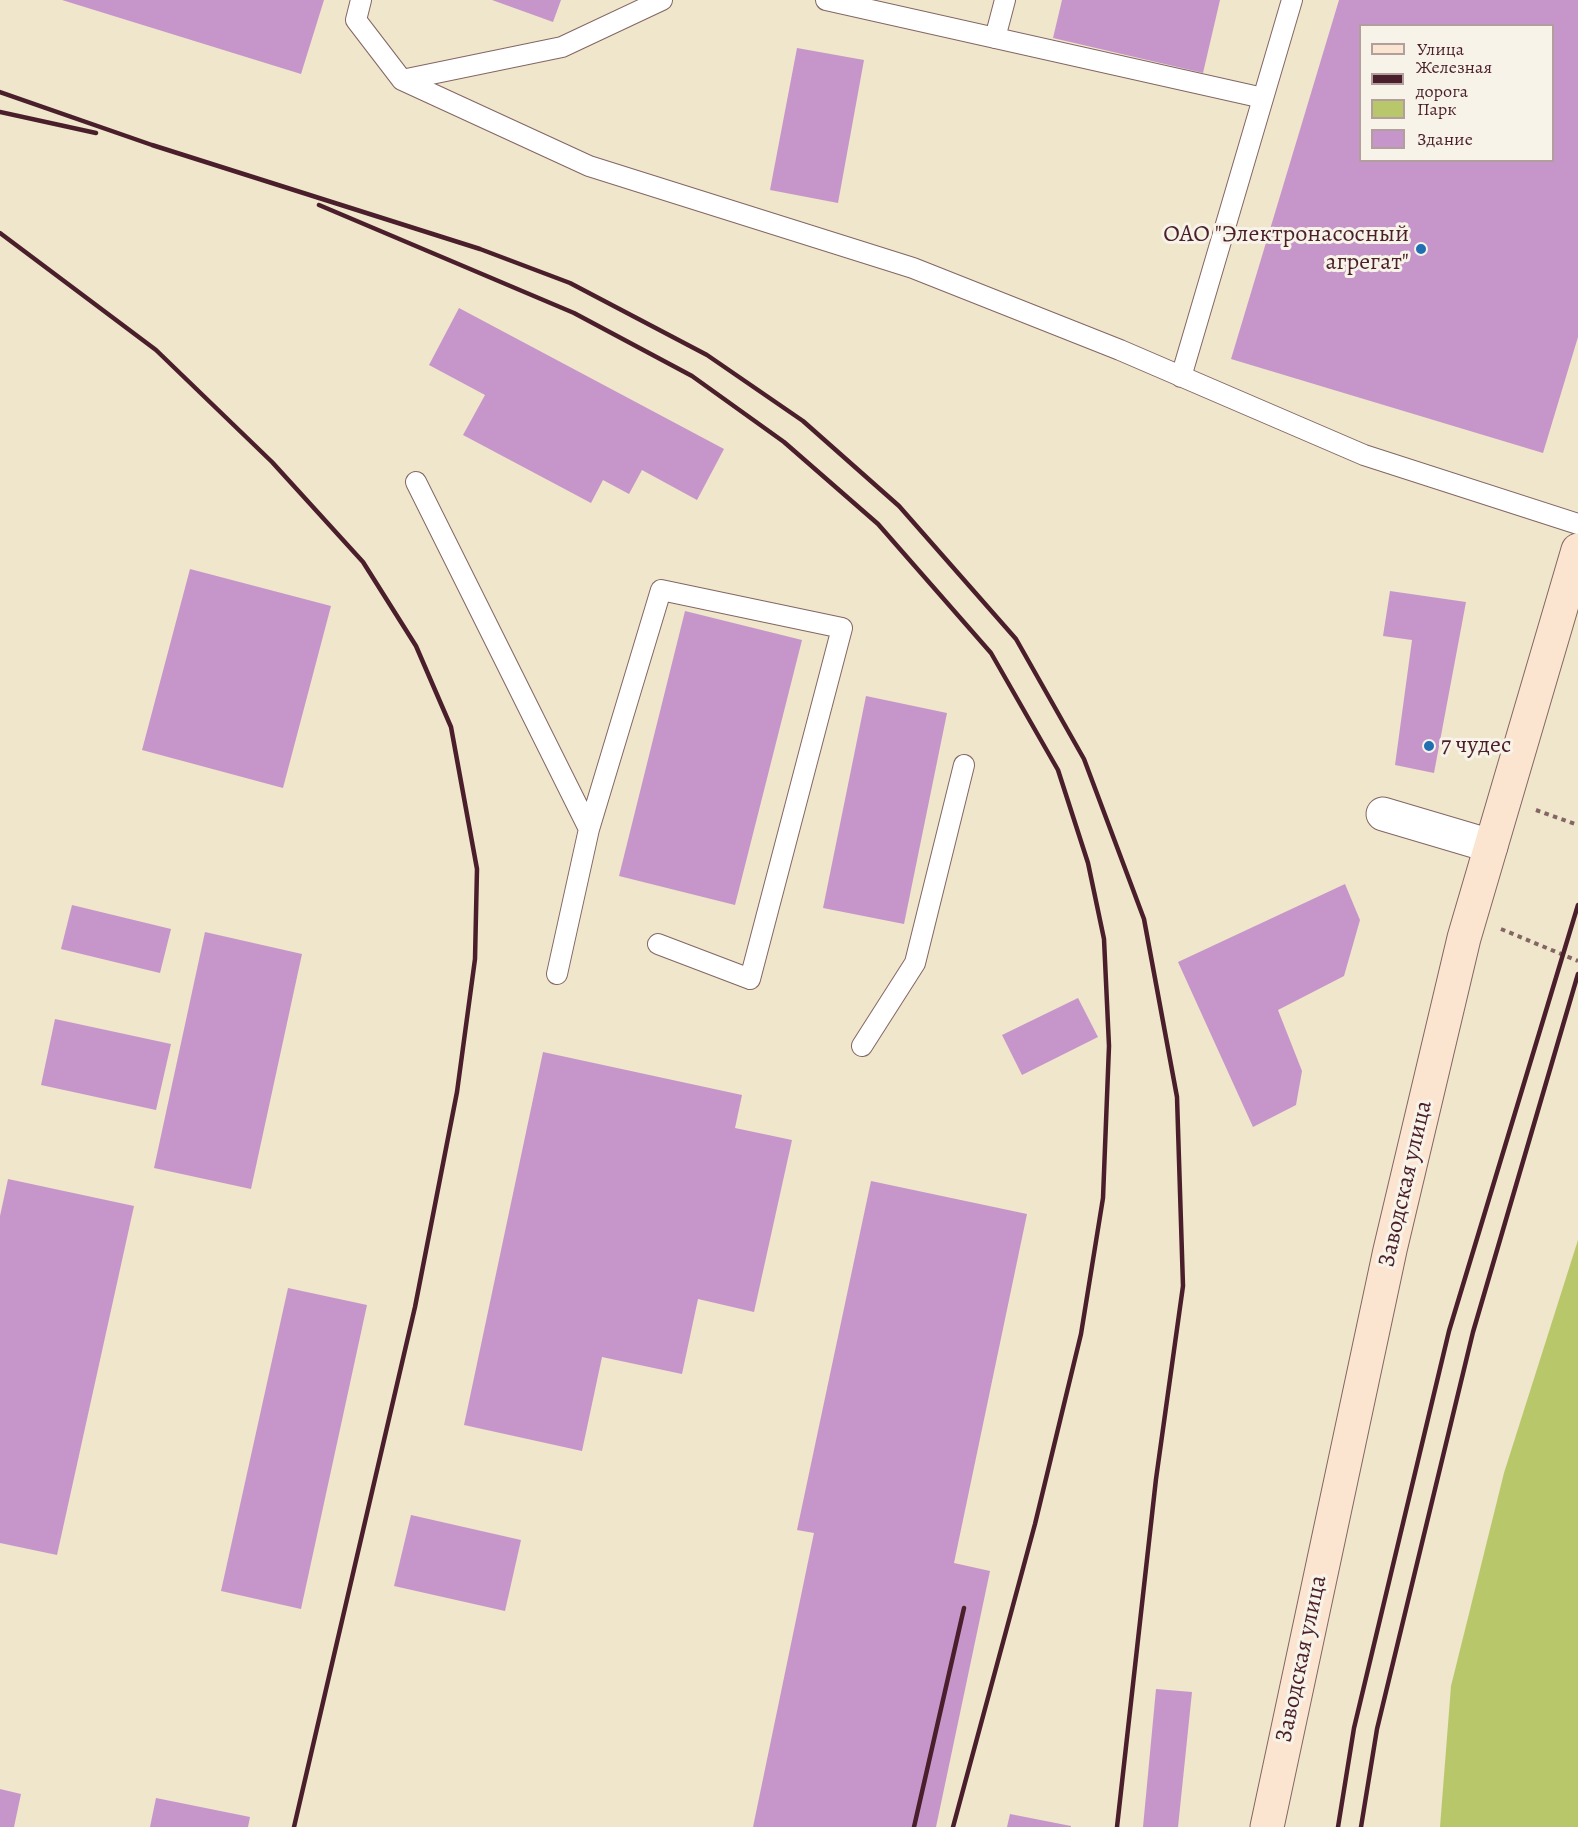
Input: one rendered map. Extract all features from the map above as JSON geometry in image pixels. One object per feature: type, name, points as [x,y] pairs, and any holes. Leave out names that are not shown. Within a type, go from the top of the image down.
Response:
[{"type":"main road","name":"Заводская улица","points":[[1267,1827],[1390,1250],[1464,938],[1578,550]]},
{"type":"street","points":[[1383,814],[1491,846]]},
{"type":"lane","points":[[361,0],[356,20],[402,80],[589,166],[913,268],[1181,377],[1364,455],[1578,524]]},
{"type":"lane","points":[[402,80],[562,47],[662,0]]},
{"type":"lane","points":[[826,0],[1263,98]]},
{"type":"lane","points":[[995,38],[1005,0]]},
{"type":"lane","points":[[1181,377],[1292,0]]},
{"type":"lane","points":[[416,482],[589,829]]},
{"type":"lane","points":[[556,974],[589,829],[661,590],[842,628],[750,979],[658,944]]},
{"type":"lane","points":[[862,1046],[915,963],[964,765]]},
{"type":"path","points":[[1527,806],[1578,825]]},
{"type":"path","points":[[1499,928],[1578,961]]},
{"type":"green space","points":[[1578,1240],[1578,1827],[1440,1827],[1451,1686],[1504,1473]]},
{"type":"building","points":[[62,0],[324,0],[301,74]]},
{"type":"building","points":[[492,0],[561,0],[553,22]]},
{"type":"building","points":[[1062,0],[1220,0],[1203,73],[1053,38]]},
{"type":"building","name":"ОАО \"Электронасосный агрегат\"","points":[[1339,0],[1578,0],[1578,337],[1543,453],[1231,359]]},
{"type":"building","points":[[797,48],[864,60],[838,203],[770,190]]},
{"type":"building","points":[[459,308],[724,449],[697,500],[642,470],[629,494],[603,480],[591,503],[463,435],[485,395],[429,365]]},
{"type":"building","points":[[190,569],[331,606],[283,788],[142,750]]},
{"type":"building","points":[[1390,591],[1466,602],[1434,773],[1395,765],[1412,640],[1383,636]]},
{"type":"building","points":[[685,611],[802,640],[735,905],[619,876]]},
{"type":"building","points":[[866,696],[947,713],[904,924],[823,908]]},
{"type":"building","points":[[1345,884],[1360,920],[1344,976],[1278,1010],[1302,1071],[1296,1105],[1253,1127],[1178,962]]},
{"type":"building","points":[[72,905],[171,929],[160,973],[61,949]]},
{"type":"building","points":[[205,932],[302,954],[251,1189],[154,1168]]},
{"type":"building","points":[[1078,998],[1098,1037],[1022,1075],[1002,1035]]},
{"type":"building","points":[[55,1019],[171,1044],[156,1110],[41,1085]]},
{"type":"building","points":[[543,1052],[742,1095],[735,1128],[792,1140],[754,1312],[698,1299],[682,1374],[602,1357],[582,1451],[464,1425]]},
{"type":"building","points":[[8,1179],[134,1206],[57,1555],[0,1543],[0,1216]]},
{"type":"building","points":[[871,1181],[1027,1214],[954,1563],[990,1571],[936,1827],[753,1827],[814,1533],[797,1530]]},
{"type":"building","points":[[288,1288],[367,1305],[301,1609],[221,1591]]},
{"type":"building","points":[[411,1515],[521,1540],[505,1611],[394,1586]]},
{"type":"building","points":[[1156,1689],[1192,1692],[1178,1827],[1143,1827]]},
{"type":"building","points":[[0,1789],[21,1794],[14,1827],[0,1827]]},
{"type":"building","points":[[156,1798],[250,1817],[248,1827],[150,1827]]},
{"type":"building","points":[[1010,1814],[1071,1826],[1071,1827],[1007,1827]]},
{"type":"railway","points":[[0,92],[152,145],[480,249],[570,283],[707,355],[803,421],[899,506],[1016,639],[1084,759],[1144,919],[1177,1097],[1183,1286],[1156,1479],[1117,1827]]},
{"type":"railway","points":[[0,112],[96,133]]},
{"type":"railway","points":[[319,205],[574,313],[692,376],[784,442],[878,524],[991,653],[1058,770],[1088,863],[1104,939],[1109,1046],[1103,1198],[1081,1334],[1035,1524],[953,1827]]},
{"type":"railway","points":[[0,233],[156,350],[272,462],[363,562],[416,646],[451,727],[477,869],[475,959],[457,1092],[415,1307],[294,1827]]},
{"type":"railway","points":[[1338,1827],[1354,1728],[1449,1331],[1578,905]]},
{"type":"railway","points":[[1361,1827],[1377,1729],[1473,1332],[1578,974]]},
{"type":"railway","points":[[914,1827],[964,1608]]},
{"type":"place","name":"ОАО \"Электронасосный агрегат\"","points":[[1421,249]]},
{"type":"place","name":"7 чудес","points":[[1429,746]]}]
